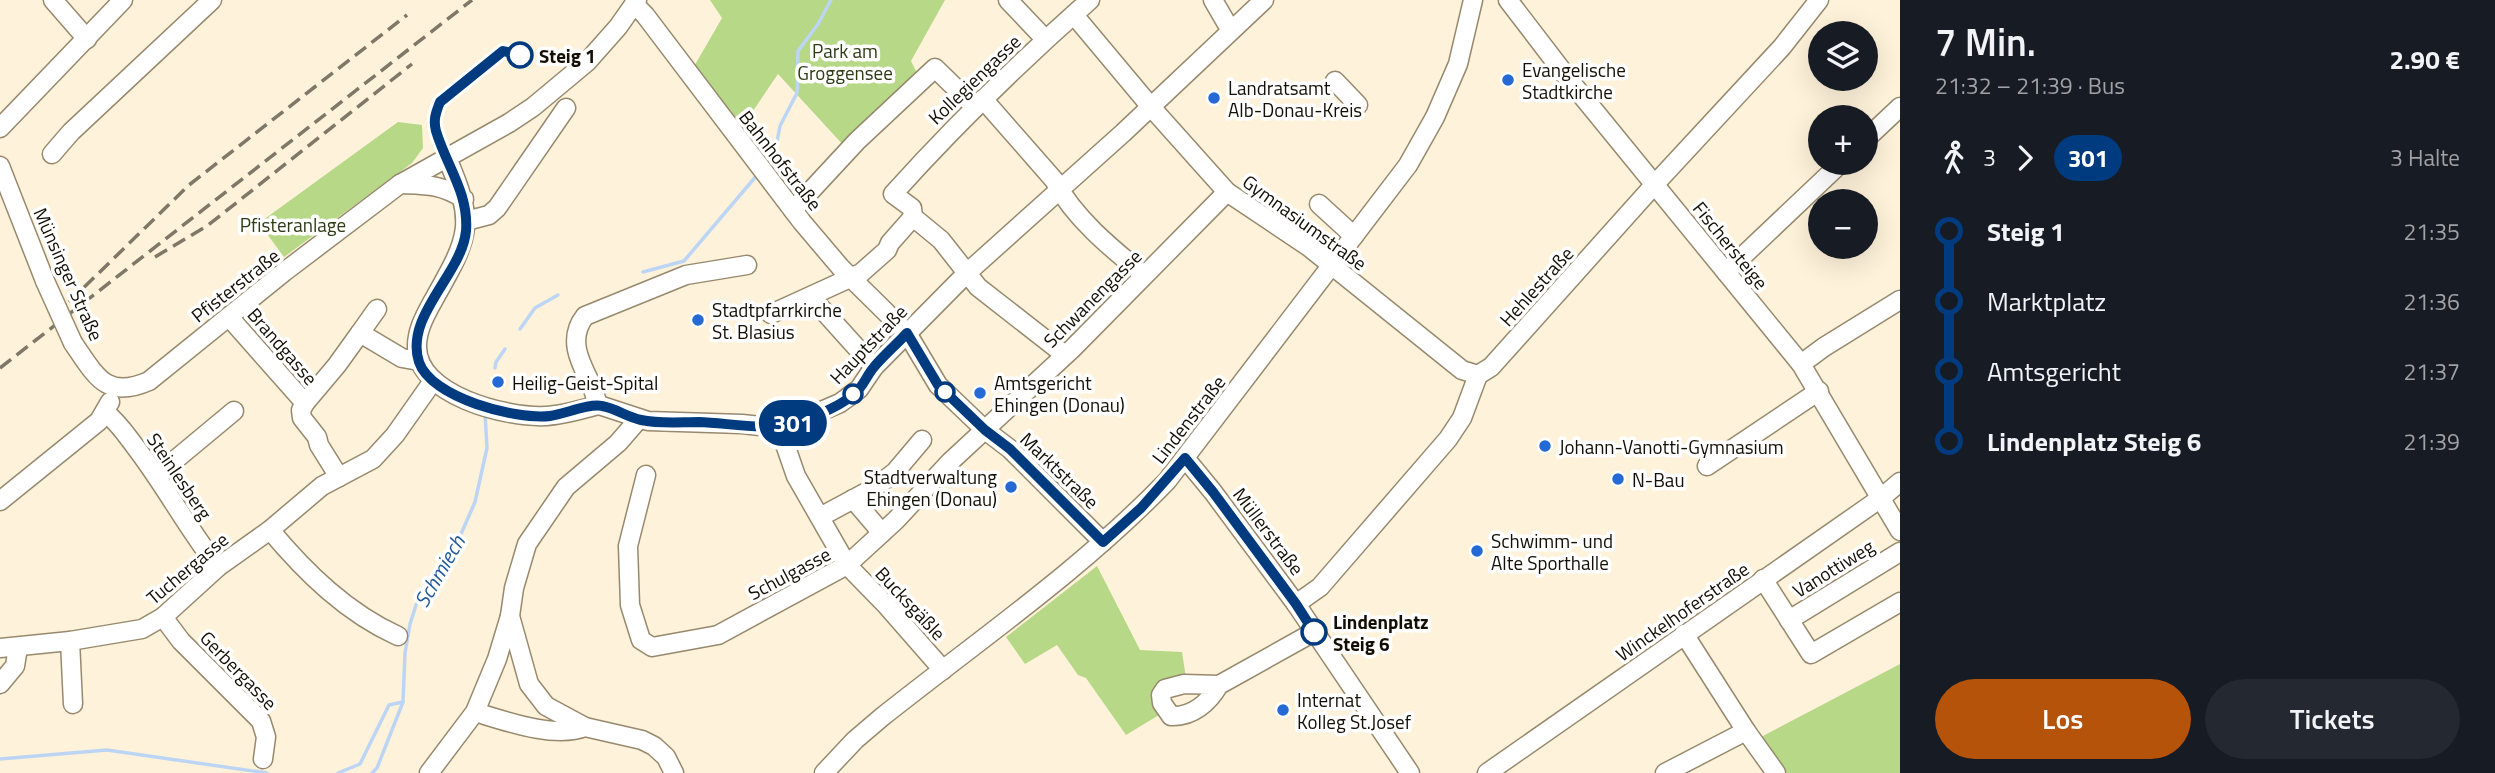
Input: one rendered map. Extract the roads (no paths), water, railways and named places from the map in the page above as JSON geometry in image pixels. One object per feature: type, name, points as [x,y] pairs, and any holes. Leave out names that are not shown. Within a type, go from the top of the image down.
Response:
[{"type":"street","points":[[53,0],[87,38]]},
{"type":"street","points":[[0,128],[123,0]]},
{"type":"street","points":[[52,154],[71,132],[212,0]]},
{"type":"street","points":[[1008,0],[1045,39]]},
{"type":"street","name":"Kollegiengasse","points":[[914,217],[912,208],[893,194],[944,137],[1045,39],[1090,0]]},
{"type":"street","points":[[1213,0],[1231,31]]},
{"type":"street","name":"Hauptstraße","points":[[598,405],[638,420],[779,427],[840,403],[859,389],[874,367],[968,272],[1151,107],[1264,0]]},
{"type":"street","name":"Lindenstraße","points":[[824,773],[865,731],[1051,587],[1103,542],[1150,499],[1185,458],[1408,165],[1435,117],[1458,64],[1473,0]]},
{"type":"street","name":"Fischersteige","points":[[1508,0],[1570,81],[1801,364],[1900,531]]},
{"type":"street","name":"Hehlestraße","points":[[1296,604],[1320,587],[1448,439],[1462,418],[1478,375],[1491,367],[1782,47],[1819,0]]},
{"type":"street","name":"Bahnhofstraße","points":[[635,2],[793,210],[851,277],[907,333]]},
{"type":"street","name":"Pfisterstraße","points":[[114,388],[135,387],[149,381],[400,184],[533,107],[587,62],[618,27],[635,2]]},
{"type":"street","name":"Gymnasiumstraße","points":[[1074,15],[1227,192],[1279,225],[1462,370],[1478,375]]},
{"type":"street","points":[[793,210],[857,141],[935,68],[979,103],[1054,180],[1059,190],[1102,240],[1144,275]]},
{"type":"street","points":[[1335,81],[1358,105]]},
{"type":"street","points":[[1878,128],[1900,107]]},
{"type":"street","points":[[466,220],[489,215],[497,208],[566,108]]},
{"type":"street","points":[[446,156],[464,200],[464,241],[418,334],[419,361],[433,382],[475,402],[498,410],[531,416],[548,416],[598,405],[577,353],[579,324],[585,316],[687,275],[747,265]]},
{"type":"street","name":"Münsinger Straße","points":[[0,166],[45,281],[73,343],[95,374],[105,384],[114,388]]},
{"type":"street","points":[[1726,272],[1827,175]]},
{"type":"street","points":[[400,184],[446,188],[464,200]]},
{"type":"street","name":"Schwanengasse","points":[[951,461],[1065,355],[1227,192]]},
{"type":"street","points":[[1318,204],[1354,236]]},
{"type":"street","points":[[771,314],[861,273],[887,250],[890,243],[914,217],[941,240],[978,287],[1065,355]]},
{"type":"street","points":[[811,297],[874,367]]},
{"type":"street","points":[[1801,364],[1900,300]]},
{"type":"street","name":"Brandgasse","points":[[339,477],[319,445],[317,437],[302,418],[301,410],[377,309]]},
{"type":"street","name":"Brandgasse","points":[[229,317],[305,403]]},
{"type":"street","points":[[360,333],[402,358],[419,361]]},
{"type":"street","name":"Marktstraße","points":[[907,333],[938,385],[985,430],[1010,449],[1103,542]]},
{"type":"street","name":"Tuchergasse","points":[[9,648],[142,629],[163,617],[218,567],[270,530],[322,486],[373,459],[395,435],[433,382]]},
{"type":"street","points":[[0,502],[93,427],[105,412],[114,388]]},
{"type":"street","points":[[1707,466],[1819,391]]},
{"type":"street","points":[[157,475],[234,411]]},
{"type":"street","name":"Steinlesberg","points":[[105,412],[116,421],[157,475],[202,547],[218,567]]},
{"type":"street","points":[[429,773],[475,712],[497,659],[527,544],[566,487],[618,443],[638,420]]},
{"type":"street","name":"Bucksgäßle","points":[[779,427],[796,476],[847,565],[943,670]]},
{"type":"street","points":[[820,517],[874,488],[895,472],[922,440]]},
{"type":"street","name":"Müllerstraße","points":[[1185,458],[1296,604],[1410,773]]},
{"type":"street","name":"Schulgasse","points":[[646,475],[628,546],[630,605],[641,640],[652,647],[718,635],[847,565],[882,533],[951,461]]},
{"type":"street","name":"Winckelhoferstraße","points":[[1487,773],[1881,498],[1900,482]]},
{"type":"street","points":[[853,499],[882,533]]},
{"type":"street","points":[[270,530],[322,587],[398,636]]},
{"type":"street","name":"Vanottiweg","points":[[1788,620],[1900,552]]},
{"type":"street","points":[[1763,579],[1811,654],[1900,602]]},
{"type":"street","points":[[509,616],[515,630],[521,662],[536,695],[545,706],[585,727],[642,740],[654,746],[666,757],[674,773]]},
{"type":"street","name":"Gerbergasse","points":[[163,617],[181,641],[261,721],[266,737],[262,759]]},
{"type":"street","points":[[1219,685],[1314,632]]},
{"type":"street","points":[[1684,635],[1776,773]]},
{"type":"street","points":[[70,640],[73,704]]},
{"type":"street","points":[[0,684],[15,666],[9,648]]},
{"type":"street","points":[[475,712],[515,725],[575,731],[585,727]]},
{"type":"street","points":[[1665,773],[1746,731]]},
{"type":"waterway","name":"Schmiech","points":[[765,165],[775,152],[780,126],[797,93],[798,51],[818,24],[831,0]]},
{"type":"waterway","name":"Schmiech","points":[[643,272],[684,261],[758,174]]},
{"type":"waterway","name":"Schmiech","points":[[520,329],[535,308],[558,295]]},
{"type":"waterway","name":"Schmiech","points":[[495,368],[505,349]]},
{"type":"waterway","name":"Schmiech","points":[[372,773],[377,768],[403,702],[405,653],[417,602],[461,534],[475,502],[487,448],[485,413]]},
{"type":"waterway","points":[[338,773],[360,764],[389,705],[403,702]]},
{"type":"waterway","name":"Schmiech","points":[[0,759],[107,750],[267,773]]},
{"type":"railway","points":[[0,368],[472,0]]},
{"type":"railway","points":[[69,302],[189,185],[407,15]]},
{"type":"railway","points":[[155,257],[207,226],[412,64]]},
{"type":"place","name":"Steig 1","points":[[520,55]]},
{"type":"place","name":"Evangelische Stadtkirche","points":[[1508,80]]},
{"type":"place","name":"Landratsamt Alb-Donau-Kreis","points":[[1214,98]]},
{"type":"place","name":"Stadtpfarrkirche St. Blasius","points":[[698,320]]},
{"type":"place","name":"Heilig-Geist-Spital","points":[[498,382]]},
{"type":"place","name":"Amtsgericht Ehingen (Donau)","points":[[980,393]]},
{"type":"place","name":"Johann-Vanotti-Gymnasium","points":[[1545,446]]},
{"type":"place","name":"N-Bau","points":[[1618,479]]},
{"type":"place","name":"Stadtverwaltung Ehingen (Donau)","points":[[1011,487]]},
{"type":"place","name":"Schwimm- und Alte Sporthalle","points":[[1477,551]]},
{"type":"place","name":"Lindenplatz Steig 6","points":[[1314,632]]},
{"type":"place","name":"Internat Kolleg St.Josef","points":[[1283,710]]},
{"type":"park label","name":"Park am Groggensee","points":[[845,61]]},
{"type":"park label","name":"Pfisteranlage","points":[[293,224]]}]
